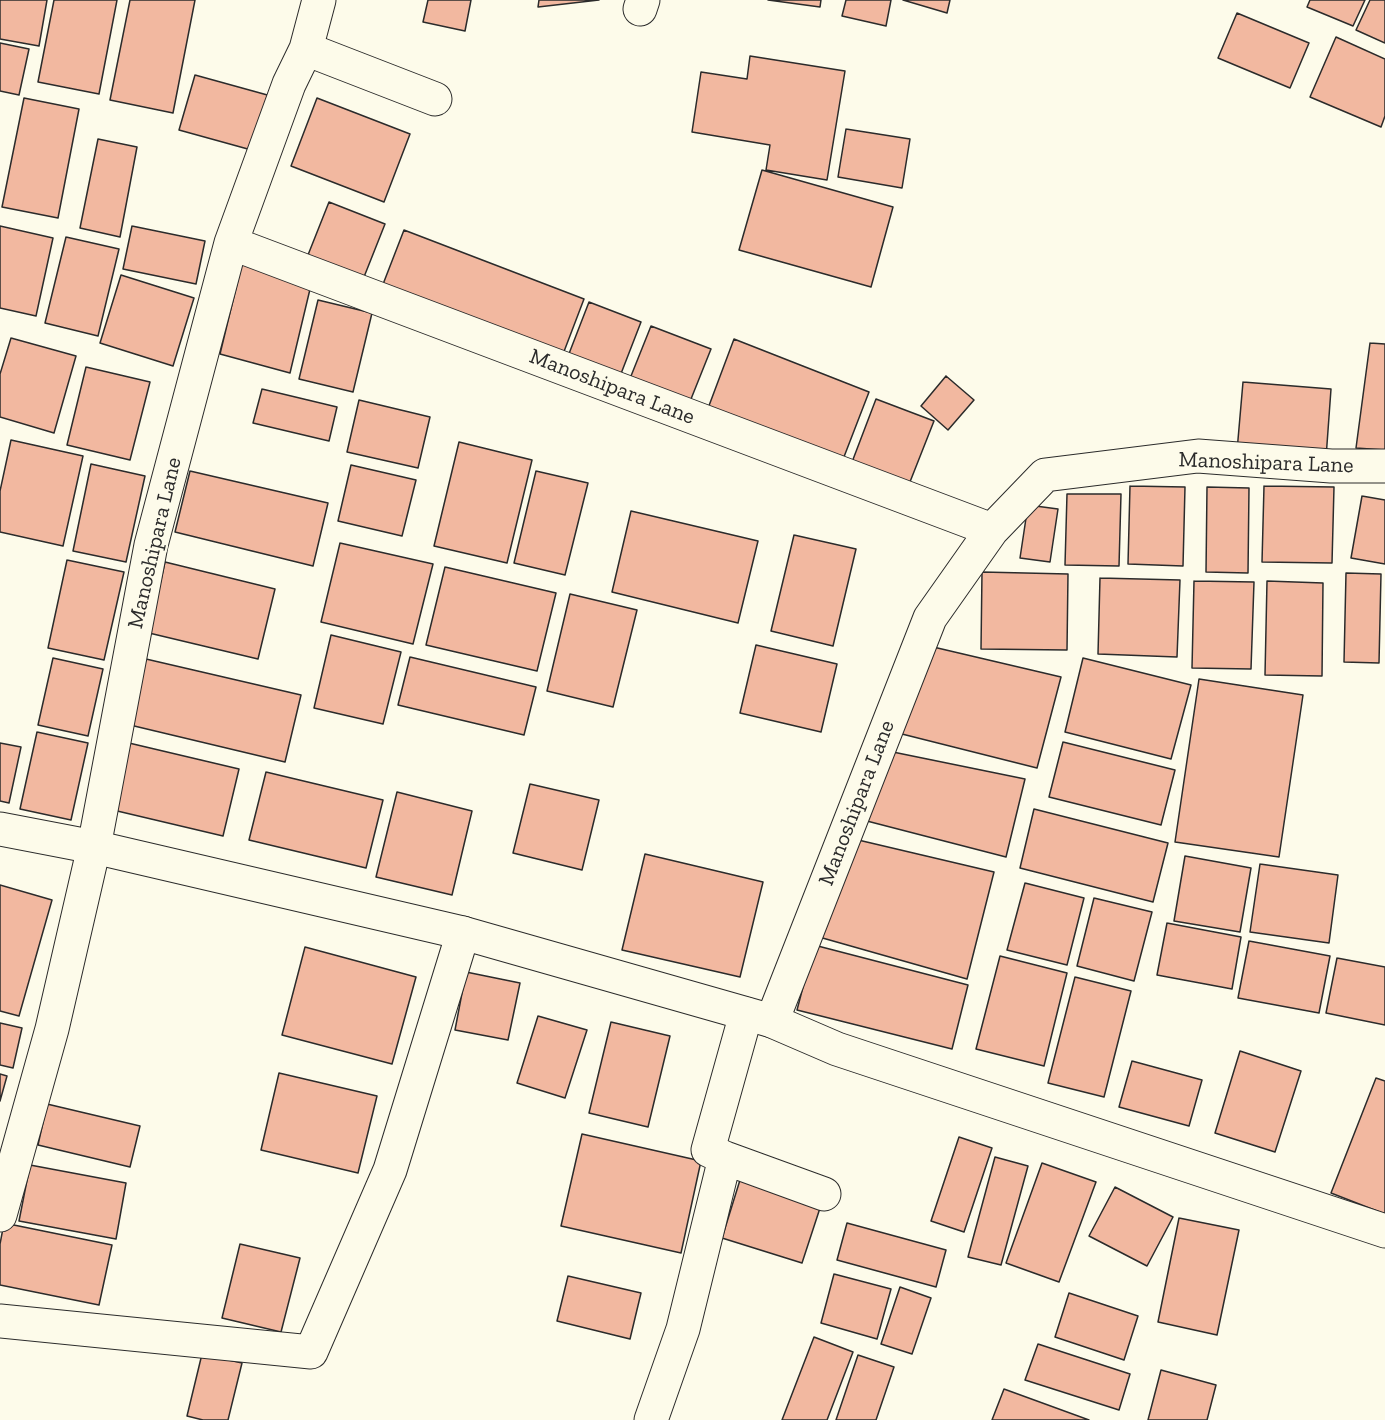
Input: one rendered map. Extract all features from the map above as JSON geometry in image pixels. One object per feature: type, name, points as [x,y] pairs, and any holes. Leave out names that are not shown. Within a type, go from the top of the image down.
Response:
[{"type":"street","name":"Manoshipara Lane","points":[[0,1215],[52,1029],[94,847],[152,545],[231,243],[289,84],[306,49],[319,0]]},
{"type":"street","points":[[306,49],[435,99]]},
{"type":"street","name":"Manoshipara Lane","points":[[231,243],[992,530]]},
{"type":"street","name":"Manoshipara Lane","points":[[724,1158],[708,1150],[759,1017],[930,618],[992,530],[1045,475],[1198,456],[1331,466],[1385,466]]},
{"type":"street","points":[[0,829],[94,847],[463,933],[759,1017],[837,1049],[1385,1231]]},
{"type":"street","points":[[0,1321],[311,1352],[390,1170],[463,933]]},
{"type":"street","points":[[651,1420],[684,1329],[724,1158],[824,1194]]},
{"type":"building","points":[[0,0],[47,0],[39,46],[0,39]]},
{"type":"building","points":[[54,0],[117,0],[99,94],[38,82]]},
{"type":"building","points":[[130,0],[195,0],[173,113],[110,100]]},
{"type":"building","points":[[428,0],[471,0],[465,31],[423,22]]},
{"type":"building","points":[[539,0],[599,0],[538,7]]},
{"type":"building","points":[[768,0],[821,0],[820,7]]},
{"type":"building","points":[[846,0],[891,0],[886,26],[842,16]]},
{"type":"building","points":[[903,0],[950,0],[947,13]]},
{"type":"building","points":[[1310,0],[1365,0],[1353,26],[1307,7]]},
{"type":"building","points":[[1370,0],[1385,0],[1385,43],[1356,30]]},
{"type":"building","points":[[1237,13],[1309,43],[1290,88],[1218,58]]},
{"type":"building","points":[[1336,37],[1385,59],[1385,116],[1381,127],[1310,97]]},
{"type":"building","points":[[0,43],[29,49],[19,95],[0,91]]},
{"type":"building","points":[[750,56],[845,71],[827,180],[766,170],[770,145],[692,132],[701,72],[747,79]]},
{"type":"building","points":[[195,75],[271,96],[255,151],[179,130]]},
{"type":"building","points":[[24,98],[79,109],[58,218],[2,207]]},
{"type":"building","points":[[317,98],[410,134],[384,202],[291,166]]},
{"type":"building","points":[[846,129],[910,139],[902,188],[838,177]]},
{"type":"building","points":[[98,139],[137,147],[120,237],[80,228]]},
{"type":"building","points":[[762,170],[893,207],[871,287],[739,250]]},
{"type":"building","points":[[329,202],[385,224],[362,282],[306,260]]},
{"type":"building","points":[[0,226],[53,238],[36,316],[0,308]]},
{"type":"building","points":[[132,226],[205,241],[196,284],[123,269]]},
{"type":"building","points":[[404,230],[584,299],[560,362],[380,292]]},
{"type":"building","points":[[66,237],[119,249],[98,336],[45,323]]},
{"type":"building","points":[[242,263],[311,285],[290,373],[220,354]]},
{"type":"building","points":[[121,275],[194,298],[173,366],[100,343]]},
{"type":"building","points":[[318,300],[372,313],[353,392],[299,379]]},
{"type":"building","points":[[589,302],[641,322],[617,384],[565,364]]},
{"type":"building","points":[[651,326],[711,349],[689,404],[629,381]]},
{"type":"building","points":[[11,338],[76,356],[54,433],[0,417],[0,374]]},
{"type":"building","points":[[734,339],[869,392],[842,462],[707,411]]},
{"type":"building","points":[[1370,343],[1385,344],[1385,450],[1356,448]]},
{"type":"building","points":[[86,367],[150,382],[130,460],[67,445]]},
{"type":"building","points":[[946,376],[974,400],[948,430],[921,406]]},
{"type":"building","points":[[1243,382],[1331,389],[1326,458],[1237,451]]},
{"type":"building","points":[[262,389],[337,407],[329,441],[253,423]]},
{"type":"building","points":[[876,399],[934,421],[906,492],[849,470]]},
{"type":"building","points":[[359,400],[430,417],[418,468],[347,452]]},
{"type":"building","points":[[11,440],[83,456],[63,546],[0,532],[0,491]]},
{"type":"building","points":[[459,442],[532,460],[507,563],[434,546]]},
{"type":"building","points":[[91,464],[145,476],[126,562],[73,551]]},
{"type":"building","points":[[351,465],[416,480],[402,536],[338,521]]},
{"type":"building","points":[[190,471],[328,503],[313,566],[175,532]]},
{"type":"building","points":[[536,471],[588,483],[565,575],[514,563]]},
{"type":"building","points":[[1130,486],[1185,487],[1183,566],[1128,564]]},
{"type":"building","points":[[1264,486],[1334,487],[1332,563],[1262,562]]},
{"type":"building","points":[[1207,487],[1249,488],[1248,573],[1206,572]]},
{"type":"building","points":[[1067,494],[1121,494],[1119,566],[1065,565]]},
{"type":"building","points":[[1362,496],[1385,500],[1385,564],[1351,558]]},
{"type":"building","points":[[1028,505],[1058,509],[1050,562],[1020,558]]},
{"type":"building","points":[[631,511],[758,541],[738,623],[612,592]]},
{"type":"building","points":[[794,535],[856,549],[833,646],[771,631]]},
{"type":"building","points":[[340,543],[433,564],[413,644],[321,622]]},
{"type":"building","points":[[67,560],[124,572],[104,660],[48,648]]},
{"type":"building","points":[[165,562],[275,589],[258,659],[149,633]]},
{"type":"building","points":[[445,567],[556,593],[537,671],[426,645]]},
{"type":"building","points":[[982,572],[1068,574],[1067,650],[981,649]]},
{"type":"building","points":[[1346,573],[1381,574],[1379,663],[1344,662]]},
{"type":"building","points":[[1100,578],[1180,580],[1177,657],[1098,654]]},
{"type":"building","points":[[1194,581],[1254,582],[1251,669],[1192,668]]},
{"type":"building","points":[[1267,581],[1323,583],[1322,676],[1265,675]]},
{"type":"building","points":[[570,594],[637,610],[613,707],[547,691]]},
{"type":"building","points":[[331,635],[401,652],[383,724],[314,708]]},
{"type":"building","points":[[756,645],[837,664],[821,732],[740,713]]},
{"type":"building","points":[[929,646],[1061,677],[1037,768],[894,732]]},
{"type":"building","points":[[410,657],[536,687],[524,735],[398,705]]},
{"type":"building","points":[[53,658],[103,669],[88,736],[38,725]]},
{"type":"building","points":[[1083,658],[1191,685],[1171,759],[1065,732]]},
{"type":"building","points":[[146,659],[301,695],[285,762],[130,725]]},
{"type":"building","points":[[1199,679],[1303,695],[1279,857],[1175,842]]},
{"type":"building","points":[[37,732],[88,743],[71,820],[20,809]]},
{"type":"building","points":[[1063,742],[1175,770],[1161,825],[1049,797]]},
{"type":"building","points":[[0,743],[21,747],[9,803],[0,801]]},
{"type":"building","points":[[129,743],[239,769],[223,836],[113,810]]},
{"type":"building","points":[[888,751],[1025,779],[1006,857],[863,820]]},
{"type":"building","points":[[266,772],[383,800],[366,868],[249,840]]},
{"type":"building","points":[[530,784],[599,800],[582,870],[513,853]]},
{"type":"building","points":[[397,792],[472,811],[452,895],[376,877]]},
{"type":"building","points":[[1034,809],[1168,843],[1153,902],[1020,868]]},
{"type":"building","points":[[854,839],[994,872],[967,979],[819,937]]},
{"type":"building","points":[[645,854],[763,882],[740,977],[622,950]]},
{"type":"building","points":[[1185,856],[1251,868],[1240,932],[1174,921]]},
{"type":"building","points":[[1260,864],[1338,875],[1329,943],[1250,932]]},
{"type":"building","points":[[1025,883],[1084,898],[1067,965],[1007,950]]},
{"type":"building","points":[[0,885],[52,900],[19,1016],[0,1011]]},
{"type":"building","points":[[1094,898],[1152,912],[1134,981],[1077,966]]},
{"type":"building","points":[[1167,923],[1241,937],[1232,989],[1157,975]]},
{"type":"building","points":[[1249,941],[1330,956],[1319,1013],[1238,998]]},
{"type":"building","points":[[814,945],[968,985],[952,1049],[797,1010]]},
{"type":"building","points":[[305,947],[416,977],[392,1064],[282,1035]]},
{"type":"building","points":[[1000,956],[1067,973],[1044,1066],[976,1049]]},
{"type":"building","points":[[1337,958],[1385,967],[1385,1025],[1326,1013]]},
{"type":"building","points":[[466,972],[520,983],[508,1040],[455,1030]]},
{"type":"building","points":[[1075,977],[1131,991],[1104,1097],[1048,1083]]},
{"type":"building","points":[[538,1016],[587,1030],[565,1098],[517,1083]]},
{"type":"building","points":[[611,1022],[670,1036],[648,1127],[589,1113]]},
{"type":"building","points":[[0,1023],[22,1028],[13,1068],[0,1065]]},
{"type":"building","points":[[1240,1051],[1301,1071],[1275,1152],[1215,1133]]},
{"type":"building","points":[[1132,1061],[1202,1080],[1189,1126],[1119,1107]]},
{"type":"building","points":[[279,1073],[377,1096],[358,1173],[261,1150]]},
{"type":"building","points":[[0,1074],[7,1076],[0,1101]]},
{"type":"building","points":[[1376,1078],[1385,1081],[1385,1214],[1331,1193]]},
{"type":"building","points":[[47,1104],[140,1126],[130,1167],[38,1145]]},
{"type":"building","points":[[582,1134],[701,1161],[681,1253],[561,1226]]},
{"type":"building","points":[[959,1137],[992,1148],[964,1232],[931,1221]]},
{"type":"building","points":[[995,1157],[1028,1166],[1001,1265],[968,1257]]},
{"type":"building","points":[[1042,1163],[1096,1182],[1059,1282],[1006,1263]]},
{"type":"building","points":[[30,1165],[126,1183],[116,1239],[19,1221]]},
{"type":"building","points":[[740,1180],[821,1205],[802,1263],[722,1238]]},
{"type":"building","points":[[1115,1187],[1173,1217],[1147,1266],[1089,1236]]},
{"type":"building","points":[[1179,1218],[1239,1230],[1217,1335],[1158,1322]]},
{"type":"building","points":[[4,1223],[112,1245],[99,1305],[0,1285],[0,1244]]},
{"type":"building","points":[[847,1223],[946,1250],[936,1287],[837,1260]]},
{"type":"building","points":[[240,1244],[300,1258],[281,1332],[222,1318]]},
{"type":"building","points":[[834,1274],[891,1289],[877,1339],[821,1323]]},
{"type":"building","points":[[568,1276],[641,1293],[630,1339],[557,1321]]},
{"type":"building","points":[[900,1287],[931,1298],[912,1354],[881,1344]]},
{"type":"building","points":[[1069,1293],[1138,1316],[1124,1360],[1055,1337]]},
{"type":"building","points":[[814,1337],[853,1352],[827,1420],[782,1420]]},
{"type":"building","points":[[1038,1344],[1130,1374],[1119,1410],[1025,1380]]},
{"type":"building","points":[[202,1354],[242,1363],[228,1420],[203,1420],[187,1416]]},
{"type":"building","points":[[858,1355],[894,1367],[876,1420],[836,1420]]},
{"type":"building","points":[[1161,1370],[1216,1385],[1207,1420],[1148,1420]]},
{"type":"building","points":[[1004,1389],[1089,1420],[992,1420]]}]
